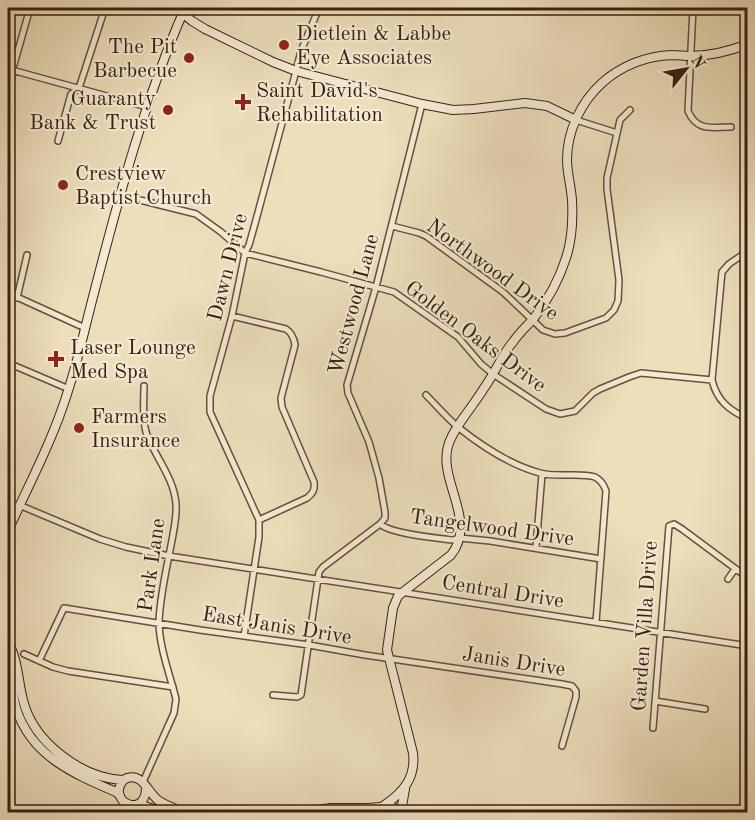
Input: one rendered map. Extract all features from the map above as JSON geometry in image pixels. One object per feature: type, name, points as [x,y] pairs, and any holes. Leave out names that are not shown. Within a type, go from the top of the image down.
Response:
[{"type":"street","points":[[8,86],[9,70],[30,8]]},
{"type":"street","points":[[58,141],[71,94],[79,88],[105,8]]},
{"type":"street","name":"Dawn Drive","points":[[244,636],[259,537],[259,520],[208,407],[232,316],[245,254],[301,51],[319,8]]},
{"type":"street","points":[[693,8],[688,111],[693,121],[703,127],[731,127]]},
{"type":"street","points":[[8,531],[49,443],[69,389],[120,195],[181,9],[198,25],[229,42],[296,71],[453,110],[525,103],[547,106],[576,120],[617,133]]},
{"type":"street","points":[[303,813],[340,807],[379,809],[393,807],[400,813],[414,759],[389,659],[388,644],[393,608],[398,596],[452,555],[457,547],[461,524],[447,464],[448,447],[458,427],[513,341],[546,302],[555,286],[569,248],[572,209],[567,158],[569,141],[580,111],[604,81],[630,64],[653,57],[691,56],[720,52],[747,44]]},
{"type":"street","points":[[9,70],[147,107]]},
{"type":"street","name":"Westwood Lane","points":[[380,524],[385,518],[385,512],[379,478],[369,441],[348,393],[347,385],[376,287],[422,104]]},
{"type":"street","name":"Northwood Drive","points":[[392,226],[419,232],[426,236],[503,292],[543,330],[559,334],[606,318],[616,306],[620,289],[607,178],[621,120],[630,110]]},
{"type":"street","name":"Golden Oaks Drive","points":[[120,195],[196,214],[245,254],[394,292],[458,337],[481,364],[493,374],[546,410],[555,413],[565,414],[575,411],[593,393],[641,373],[712,380]]},
{"type":"street","points":[[747,251],[722,272],[712,380],[716,394],[722,402],[747,419]]},
{"type":"street","points":[[17,298],[27,255]]},
{"type":"street","points":[[8,293],[85,328]]},
{"type":"street","points":[[232,316],[286,329],[293,337],[295,345],[281,398],[282,407],[314,482],[313,492],[307,498],[259,520]]},
{"type":"street","points":[[8,363],[69,389]]},
{"type":"street","name":"Park Lane","points":[[144,386],[146,430],[167,474],[176,504],[159,623],[176,699],[176,709],[145,785]]},
{"type":"street","points":[[426,395],[458,427],[505,459],[542,474],[595,477],[605,486],[596,622]]},
{"type":"street","points":[[536,548],[542,474]]},
{"type":"street","name":"Central Drive","points":[[19,505],[109,542],[169,556],[747,646]]},
{"type":"street","points":[[273,695],[297,697],[301,695],[319,572],[380,524]]},
{"type":"street","name":"Tangelwood Drive","points":[[380,524],[385,529],[395,531],[453,540],[460,538],[536,548],[601,560]]},
{"type":"street","name":"Garden Villa Drive","points":[[653,728],[669,526],[674,524],[682,529],[735,569]]},
{"type":"street","points":[[728,579],[735,569],[747,578]]},
{"type":"street","name":"East Janis Drive","points":[[39,661],[64,608],[389,659]]},
{"type":"street","points":[[8,642],[15,660],[25,709],[38,733],[57,752],[76,765],[109,779],[137,778],[159,801],[184,813]]},
{"type":"street","points":[[24,654],[68,671],[173,687]]},
{"type":"street","name":"Janis Drive","points":[[389,659],[572,686],[576,691],[576,697],[562,746]]},
{"type":"street","points":[[8,662],[17,710],[23,724],[40,748],[68,770],[116,792],[123,801],[134,807],[162,813]]},
{"type":"street","points":[[655,701],[705,709]]},
{"type":"street","points":[[119,795],[119,786],[123,780]]},
{"type":"street","points":[[134,807],[144,799],[145,785]]},
{"type":"street","points":[[379,809],[397,797],[405,788]]},
{"type":"place","name":"Dietlein & Labbe Eye Associates","points":[[284,45]]},
{"type":"place","name":"The Pit Barbecue","points":[[189,58]]},
{"type":"place","name":"Saint David's Rehabilitation","points":[[243,102]]},
{"type":"place","name":"Guaranty Bank & Trust","points":[[168,110]]},
{"type":"place","name":"Crestview Baptist Church","points":[[63,185]]},
{"type":"place","name":"Laser Lounge Med Spa","points":[[56,359]]},
{"type":"place","name":"Farmers Insurance","points":[[79,428]]}]
